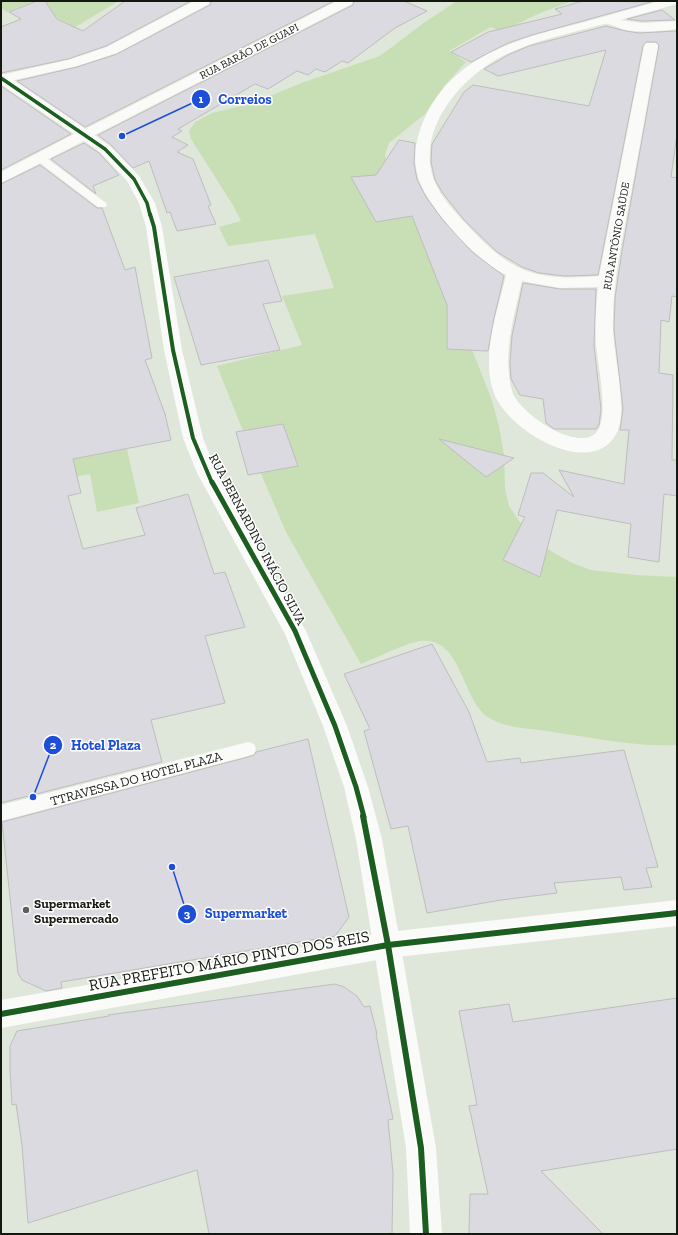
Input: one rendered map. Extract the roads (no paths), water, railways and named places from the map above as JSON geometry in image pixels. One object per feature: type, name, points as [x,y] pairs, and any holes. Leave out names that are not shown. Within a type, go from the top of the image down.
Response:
[{"type":"street","points":[[2,78],[90,58],[111,50],[176,14],[204,1]]},
{"type":"street","name":"RUA BARÃO DE GUAPI","points":[[1,178],[348,1]]},
{"type":"street","points":[[607,281],[588,283],[557,282],[515,272],[490,256],[471,239],[431,190],[423,169],[424,145],[429,122],[441,102],[456,83],[485,60],[508,48],[530,40],[674,1]]},
{"type":"street","points":[[607,20],[637,27],[677,25]]},
{"type":"street","name":"RUA ANTÔNIO SAÚDE","points":[[515,272],[499,345],[499,373],[503,394],[508,404],[526,424],[538,431],[572,444],[598,442],[608,433],[611,419],[604,341],[607,281],[651,46]]},
{"type":"street","name":"RUA BERNARDINO INÁCIO SILVA","points":[[2,78],[86,134],[105,149],[126,169],[141,190],[147,203],[154,227],[173,350],[193,438],[211,480],[295,631],[335,726],[356,786],[368,839],[388,946],[421,1148],[426,1234]]},
{"type":"street","name":"RUA PREFEITO MÁRIO PINTO DOS REIS","points":[[1,1014],[388,946],[677,913]]},
{"type":"lane","points":[[40,158],[102,205]]},
{"type":"lane","name":"TTRAVESSA DO HOTEL PLAZA","points":[[1,813],[248,749]]},
{"type":"place","name":"Correios","points":[[122,136]]},
{"type":"place","name":"Hotel Plaza","points":[[33,797]]},
{"type":"place","name":"Supermarket","points":[[172,867]]},
{"type":"place","name":"Supermarket Supermercado","points":[[26,910]]}]
